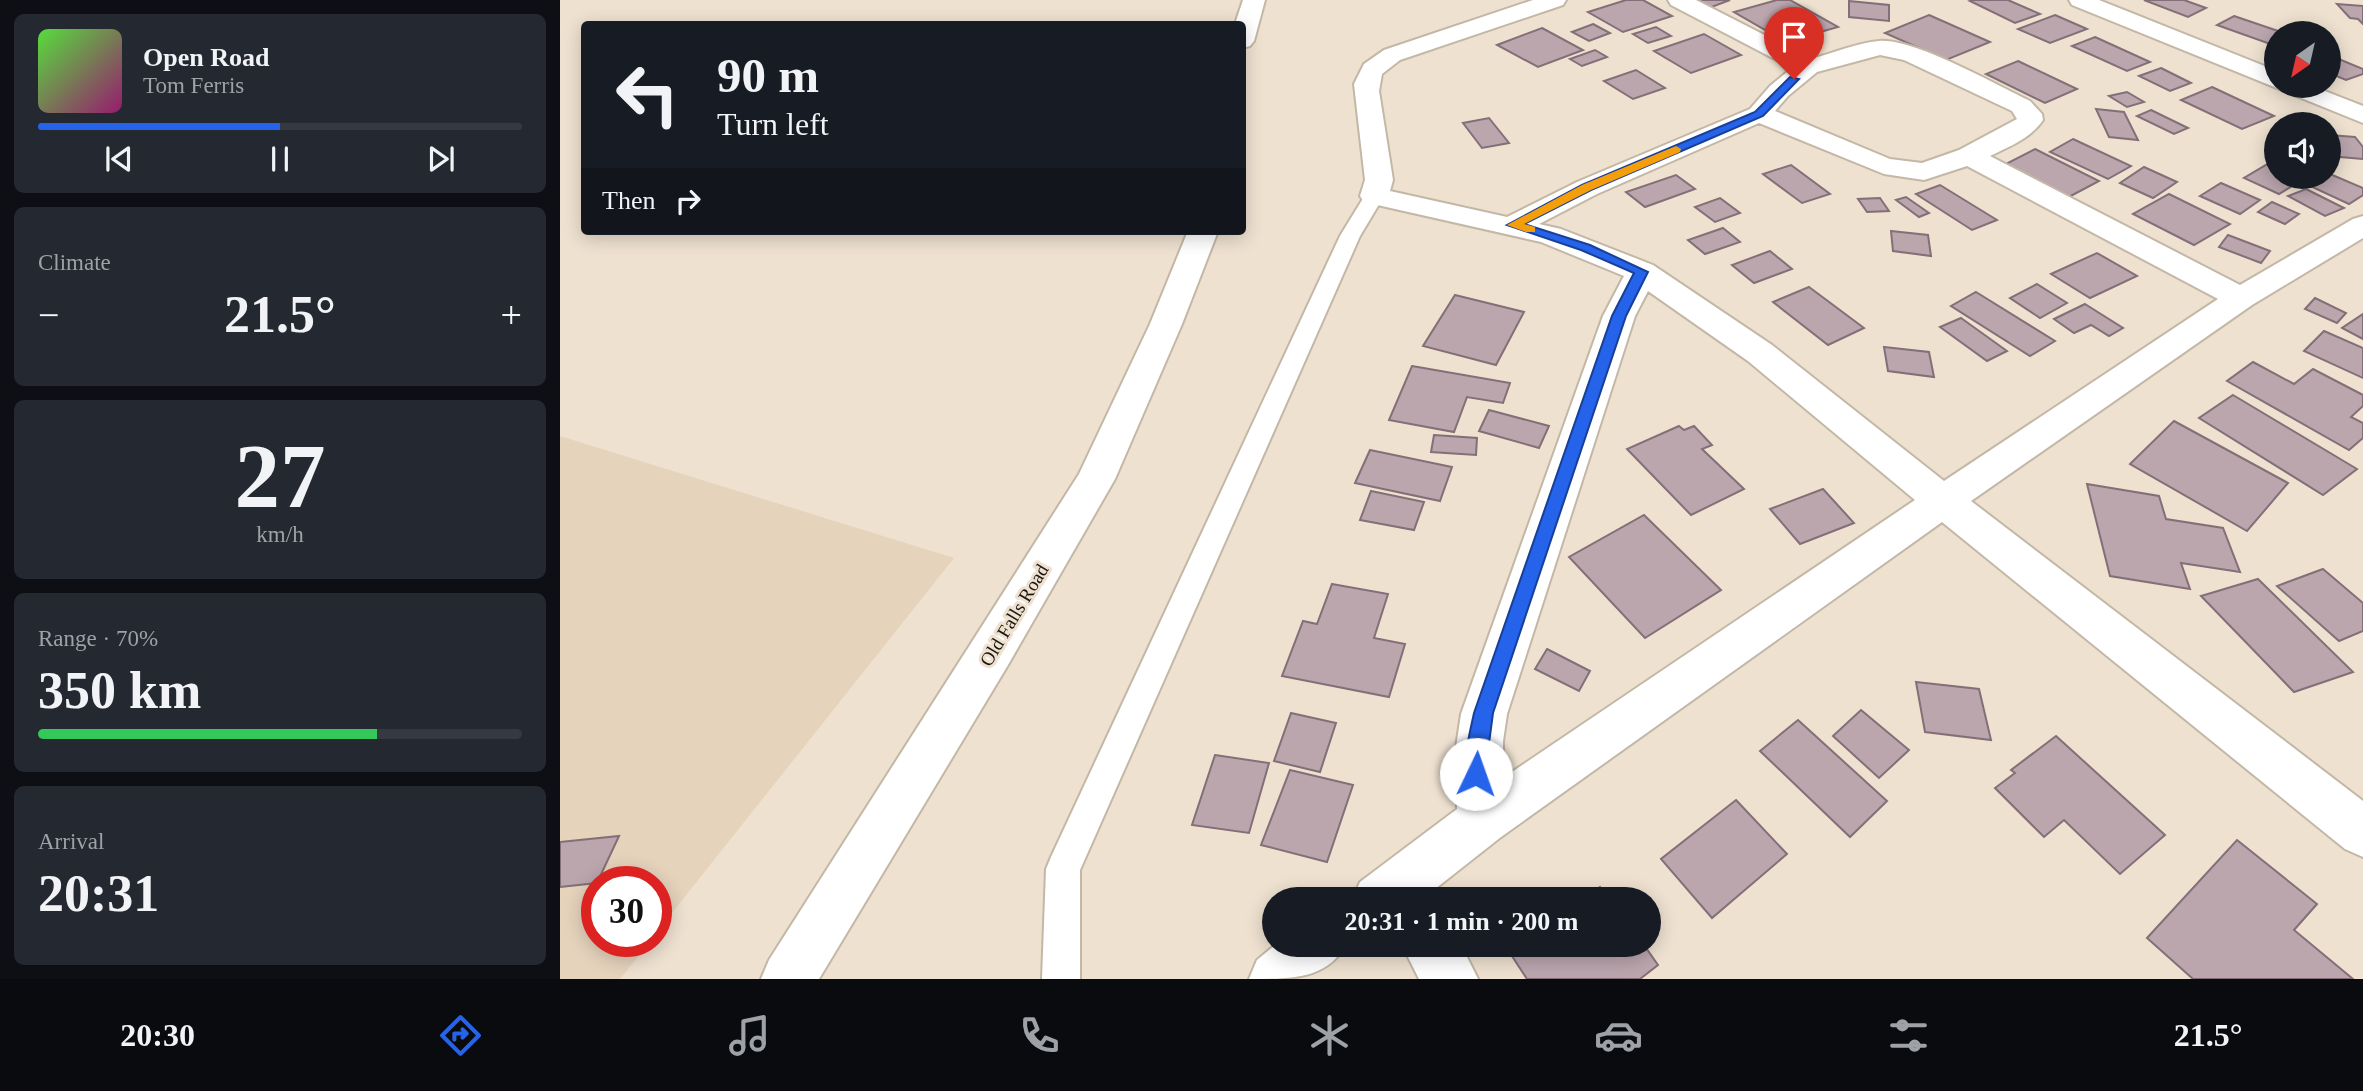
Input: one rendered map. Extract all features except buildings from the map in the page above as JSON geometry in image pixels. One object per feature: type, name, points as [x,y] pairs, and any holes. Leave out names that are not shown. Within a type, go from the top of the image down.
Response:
[{"type":"street","points":[[1246,27],[1254,0]]},
{"type":"street","points":[[1555,0],[1392,55],[1371,70],[1366,80],[1366,91],[1379,180],[1374,196],[1513,225],[1586,248],[1642,272],[1760,353],[2363,832]]},
{"type":"street","points":[[1679,0],[1808,67]]},
{"type":"street","points":[[2080,0],[2264,75]]},
{"type":"street","points":[[1513,225],[1587,188],[1759,114],[1779,91],[1808,67],[1865,50],[1899,50],[2021,106],[2029,114],[2030,120],[2022,128],[1969,156],[1924,172],[1884,166],[1759,114]]},
{"type":"street","points":[[2321,98],[2363,115]]},
{"type":"street","points":[[1969,156],[2241,298]]},
{"type":"street","points":[[1401,887],[1483,820],[1943,501],[2241,298],[2363,225]]},
{"type":"street","name":"Old Falls Road","points":[[788,979],[1096,479],[1166,324],[1201,235]]},
{"type":"street","points":[[1483,820],[1476,774],[1478,741],[1484,713],[1619,316],[1642,272]]},
{"type":"street","points":[[1276,979],[1304,957]]},
{"type":"street","points":[[1437,957],[1451,979]]},
{"type":"lane","points":[[1061,979],[1063,869],[1350,236],[1374,196]]},
{"type":"shaded area","points":[[560,436],[954,558],[672,913],[672,866],[581,866],[581,957],[638,957],[620,979],[560,979]]},
{"type":"slow traffic","points":[[1531,230],[1513,225],[1587,188],[1676,149]]},
{"type":"route","points":[[1476,774],[1478,741],[1484,713],[1619,316],[1642,272],[1586,248],[1513,225],[1587,188],[1759,114],[1779,91],[1794,79]]}]
